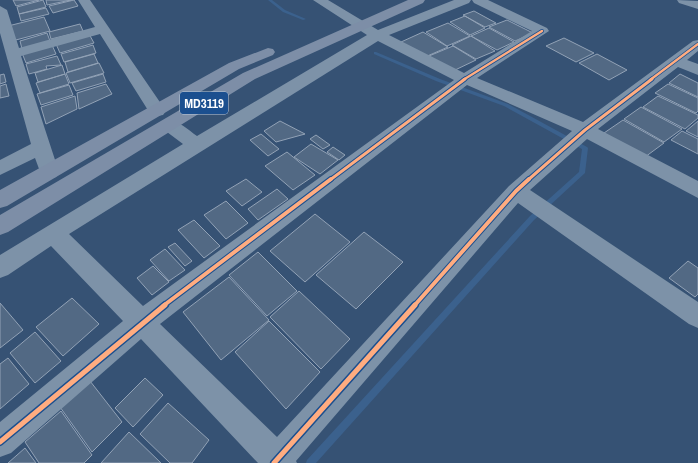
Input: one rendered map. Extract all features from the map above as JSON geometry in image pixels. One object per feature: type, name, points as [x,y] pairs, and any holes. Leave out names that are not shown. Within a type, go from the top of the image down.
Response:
[{"type":"main road","name":"MD3119","points":[[0,226],[249,76],[354,22],[388,0]]},
{"type":"main road","name":"MD3119","points":[[0,200],[234,66],[419,0]]},
{"type":"street","points":[[84,0],[157,111]]},
{"type":"street","points":[[320,0],[377,35],[465,79],[575,139],[698,190]]},
{"type":"street","points":[[0,268],[53,233],[377,35],[465,0]]},
{"type":"street","points":[[0,442],[142,322],[465,79],[542,31],[478,0]]},
{"type":"street","points":[[683,0],[698,5]]},
{"type":"street","points":[[1,16],[49,172]]},
{"type":"street","points":[[13,54],[103,28]]},
{"type":"street","points":[[53,233],[278,462],[516,191],[575,139],[698,44]]},
{"type":"street","points":[[677,61],[698,70]]},
{"type":"street","points":[[169,125],[197,145]]},
{"type":"street","points":[[0,168],[42,146]]},
{"type":"street","points":[[516,191],[698,316]]},
{"type":"building","points":[[13,0],[39,0],[16,6]]},
{"type":"building","points":[[43,0],[46,7],[19,14],[17,7]]},
{"type":"building","points":[[46,0],[71,0],[47,5]]},
{"type":"building","points":[[74,0],[78,6],[53,13],[49,6]]},
{"type":"building","points":[[46,8],[49,14],[21,21],[19,14]]},
{"type":"building","points":[[474,11],[496,23],[485,27],[463,15]]},
{"type":"building","points":[[465,16],[485,28],[470,35],[450,22]]},
{"type":"building","points":[[44,17],[50,31],[12,41],[8,26]]},
{"type":"building","points":[[507,20],[533,33],[515,41],[489,27]]},
{"type":"building","points":[[448,23],[470,36],[447,46],[426,32]]},
{"type":"building","points":[[80,24],[83,31],[51,39],[49,32]]},
{"type":"building","points":[[489,28],[514,42],[497,50],[471,36]]},
{"type":"building","points":[[423,32],[448,47],[425,57],[401,42]]},
{"type":"building","points":[[47,33],[50,41],[22,49],[20,41]]},
{"type":"building","points":[[89,34],[94,43],[60,53],[56,44]]},
{"type":"building","points":[[471,36],[495,51],[476,59],[452,45]]},
{"type":"building","points":[[564,38],[594,53],[576,62],[546,46]]},
{"type":"building","points":[[52,45],[56,54],[26,63],[22,53]]},
{"type":"building","points":[[93,45],[96,53],[64,62],[61,54]]},
{"type":"building","points":[[453,46],[476,60],[453,71],[429,56]]},
{"type":"building","points":[[94,54],[98,63],[68,72],[65,62]]},
{"type":"building","points":[[597,54],[627,70],[609,80],[579,63]]},
{"type":"building","points":[[57,56],[61,65],[46,66],[47,69],[29,74],[26,64]]},
{"type":"building","points":[[99,63],[104,73],[70,83],[66,73]]},
{"type":"building","points":[[62,65],[65,74],[38,82],[35,73]]},
{"type":"building","points":[[4,74],[6,82],[0,84],[0,75]]},
{"type":"building","points":[[65,74],[69,84],[40,93],[36,83]]},
{"type":"building","points":[[103,74],[106,82],[76,91],[72,83]]},
{"type":"building","points":[[680,74],[698,83],[698,97],[669,83]]},
{"type":"building","points":[[6,84],[9,96],[0,98],[0,86]]},
{"type":"building","points":[[106,84],[112,94],[79,109],[77,93]]},
{"type":"building","points":[[668,84],[698,98],[698,111],[696,113],[655,93]]},
{"type":"building","points":[[69,85],[73,95],[41,105],[37,94]]},
{"type":"building","points":[[75,96],[77,109],[46,124],[41,107]]},
{"type":"building","points":[[658,96],[698,115],[698,118],[685,129],[643,107]]},
{"type":"building","points":[[641,107],[682,129],[664,142],[624,119]]},
{"type":"building","points":[[623,120],[664,143],[645,157],[604,133]]},
{"type":"building","points":[[280,121],[305,134],[276,142],[264,131]]},
{"type":"building","points":[[698,121],[698,137],[686,131]]},
{"type":"building","points":[[682,131],[698,139],[698,154],[671,140]]},
{"type":"building","points":[[261,134],[279,149],[268,156],[250,140]]},
{"type":"building","points":[[316,135],[330,145],[323,149],[310,139]]},
{"type":"building","points":[[311,144],[338,160],[320,174],[294,157]]},
{"type":"building","points":[[333,147],[345,155],[339,160],[327,152]]},
{"type":"building","points":[[287,152],[315,175],[293,190],[265,166]]},
{"type":"building","points":[[246,179],[262,192],[242,206],[226,191]]},
{"type":"building","points":[[277,189],[288,199],[258,220],[248,209]]},
{"type":"building","points":[[226,201],[248,223],[226,239],[204,215]]},
{"type":"building","points":[[315,214],[350,242],[305,282],[270,251]]},
{"type":"building","points":[[194,220],[220,246],[204,258],[178,230]]},
{"type":"building","points":[[364,232],[403,262],[356,309],[316,275]]},
{"type":"building","points":[[175,243],[192,261],[185,266],[168,247]]},
{"type":"building","points":[[165,249],[185,270],[169,281],[150,260]]},
{"type":"building","points":[[258,252],[297,291],[267,316],[229,275]]},
{"type":"building","points":[[688,261],[698,268],[698,294],[695,297],[669,278]]},
{"type":"building","points":[[153,266],[169,282],[152,295],[137,278]]},
{"type":"building","points":[[229,277],[269,320],[221,360],[183,312]]},
{"type":"building","points":[[299,291],[350,339],[321,369],[270,317]]},
{"type":"building","points":[[72,298],[99,324],[63,356],[36,327]]},
{"type":"building","points":[[0,303],[23,330],[0,348]]},
{"type":"building","points":[[269,321],[320,372],[286,409],[235,352]]},
{"type":"building","points":[[35,332],[61,361],[35,383],[10,353]]},
{"type":"building","points":[[8,358],[29,384],[0,409],[0,364]]},
{"type":"building","points":[[145,378],[163,395],[133,427],[115,408]]},
{"type":"building","points":[[90,381],[122,422],[92,452],[60,407]]},
{"type":"building","points":[[168,403],[209,440],[192,463],[170,463],[140,434]]},
{"type":"building","points":[[61,411],[92,455],[84,463],[39,463],[25,442]]},
{"type":"building","points":[[129,432],[161,463],[101,463]]},
{"type":"building","points":[[25,448],[36,463],[8,463]]},
{"type":"waterway","points":[[270,0],[284,11],[304,19]]},
{"type":"waterway","points":[[310,463],[532,218],[582,173],[585,148],[506,105],[438,80],[375,53]]},
{"type":"cycle path","points":[[0,442],[142,322],[465,79],[542,31]]},
{"type":"cycle path","points":[[274,463],[516,191],[585,130],[698,44]]}]
